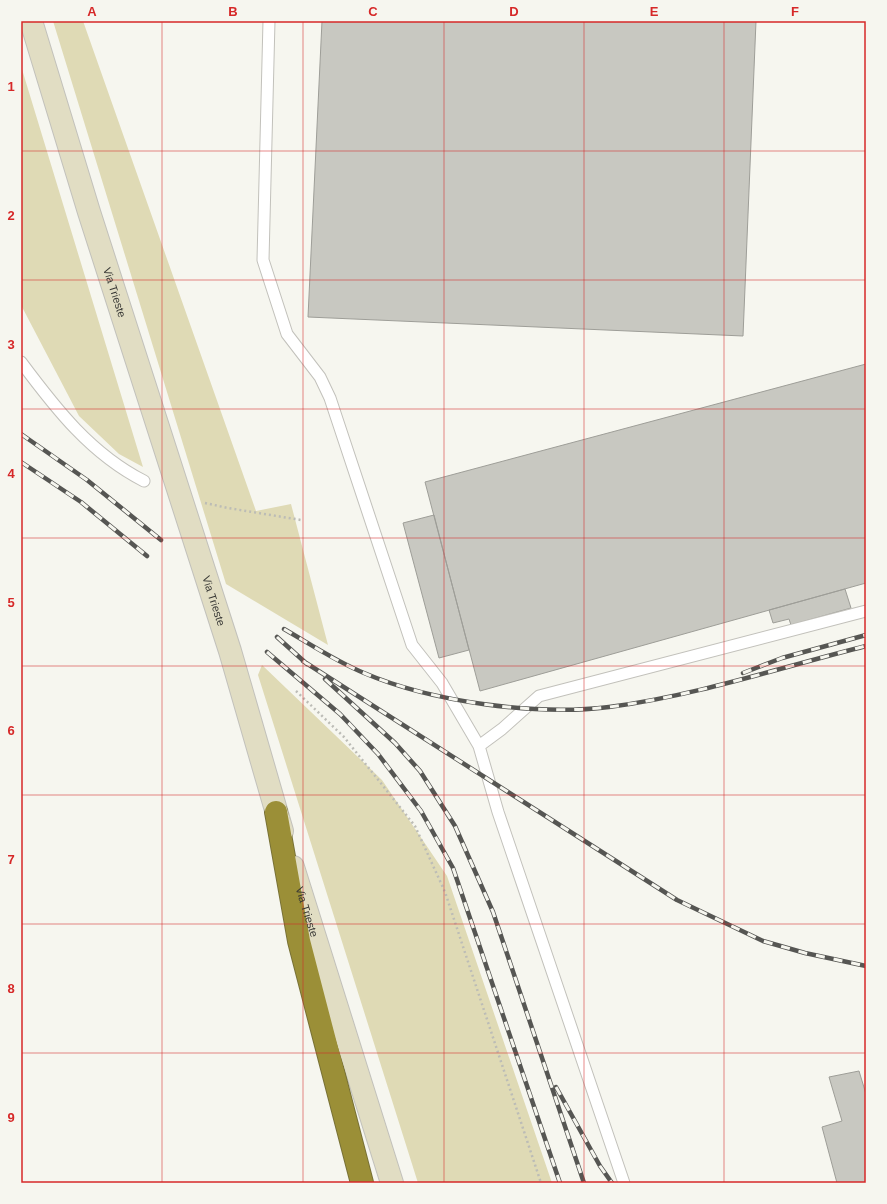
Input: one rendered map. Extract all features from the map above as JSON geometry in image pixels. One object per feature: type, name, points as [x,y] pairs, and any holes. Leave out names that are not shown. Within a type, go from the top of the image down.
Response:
[{"type":"highway","points":[[276,812],[299,941],[362,1183]]},
{"type":"main road","name":"Via Trieste","points":[[31,21],[89,212],[230,651],[276,812],[392,1183]]},
{"type":"lane","points":[[269,21],[262,260],[287,334],[320,377],[330,398],[412,646],[442,683],[479,746],[498,812],[624,1183]]},
{"type":"lane","points":[[21,362],[52,403],[94,448],[122,470],[144,481]]},
{"type":"lane","points":[[479,746],[502,729],[539,696],[866,611]]},
{"type":"path","points":[[201,502],[301,520]]},
{"type":"path","points":[[296,691],[344,737],[416,826],[445,892],[541,1183]]},
{"type":"shaded area","points":[[53,21],[83,21],[256,511],[291,504],[328,645],[226,584]]},
{"type":"shaded area","points":[[21,66],[143,467],[119,454],[79,416],[21,305]]},
{"type":"shaded area","points":[[262,665],[382,780],[447,876],[552,1183],[418,1183],[258,675]]},
{"type":"building","points":[[322,21],[756,21],[743,336],[308,317]]},
{"type":"building","points":[[866,364],[866,583],[480,691],[425,482]]},
{"type":"building","points":[[434,515],[469,650],[439,658],[403,523]]},
{"type":"building","points":[[845,589],[851,608],[791,625],[789,619],[773,623],[769,610]]},
{"type":"building","points":[[859,1071],[866,1094],[866,1183],[837,1183],[822,1127],[842,1121],[829,1077]]},
{"type":"railway","points":[[21,434],[87,480],[161,540]]},
{"type":"railway","points":[[21,462],[81,502],[147,556]]},
{"type":"railway","points":[[284,629],[344,664],[391,683],[452,699],[517,708],[549,710],[609,707],[674,696],[866,646]]},
{"type":"railway","points":[[743,673],[782,658],[866,635]]},
{"type":"railway","points":[[277,637],[307,664]]},
{"type":"railway","points":[[267,652],[340,714],[378,754],[421,811],[453,868],[560,1183]]},
{"type":"railway","points":[[303,661],[677,900],[763,941],[805,953],[866,966]]},
{"type":"railway","points":[[325,679],[395,743],[420,771],[455,826],[493,912],[584,1183]]},
{"type":"railway","points":[[556,1087],[600,1166],[612,1183]]}]
